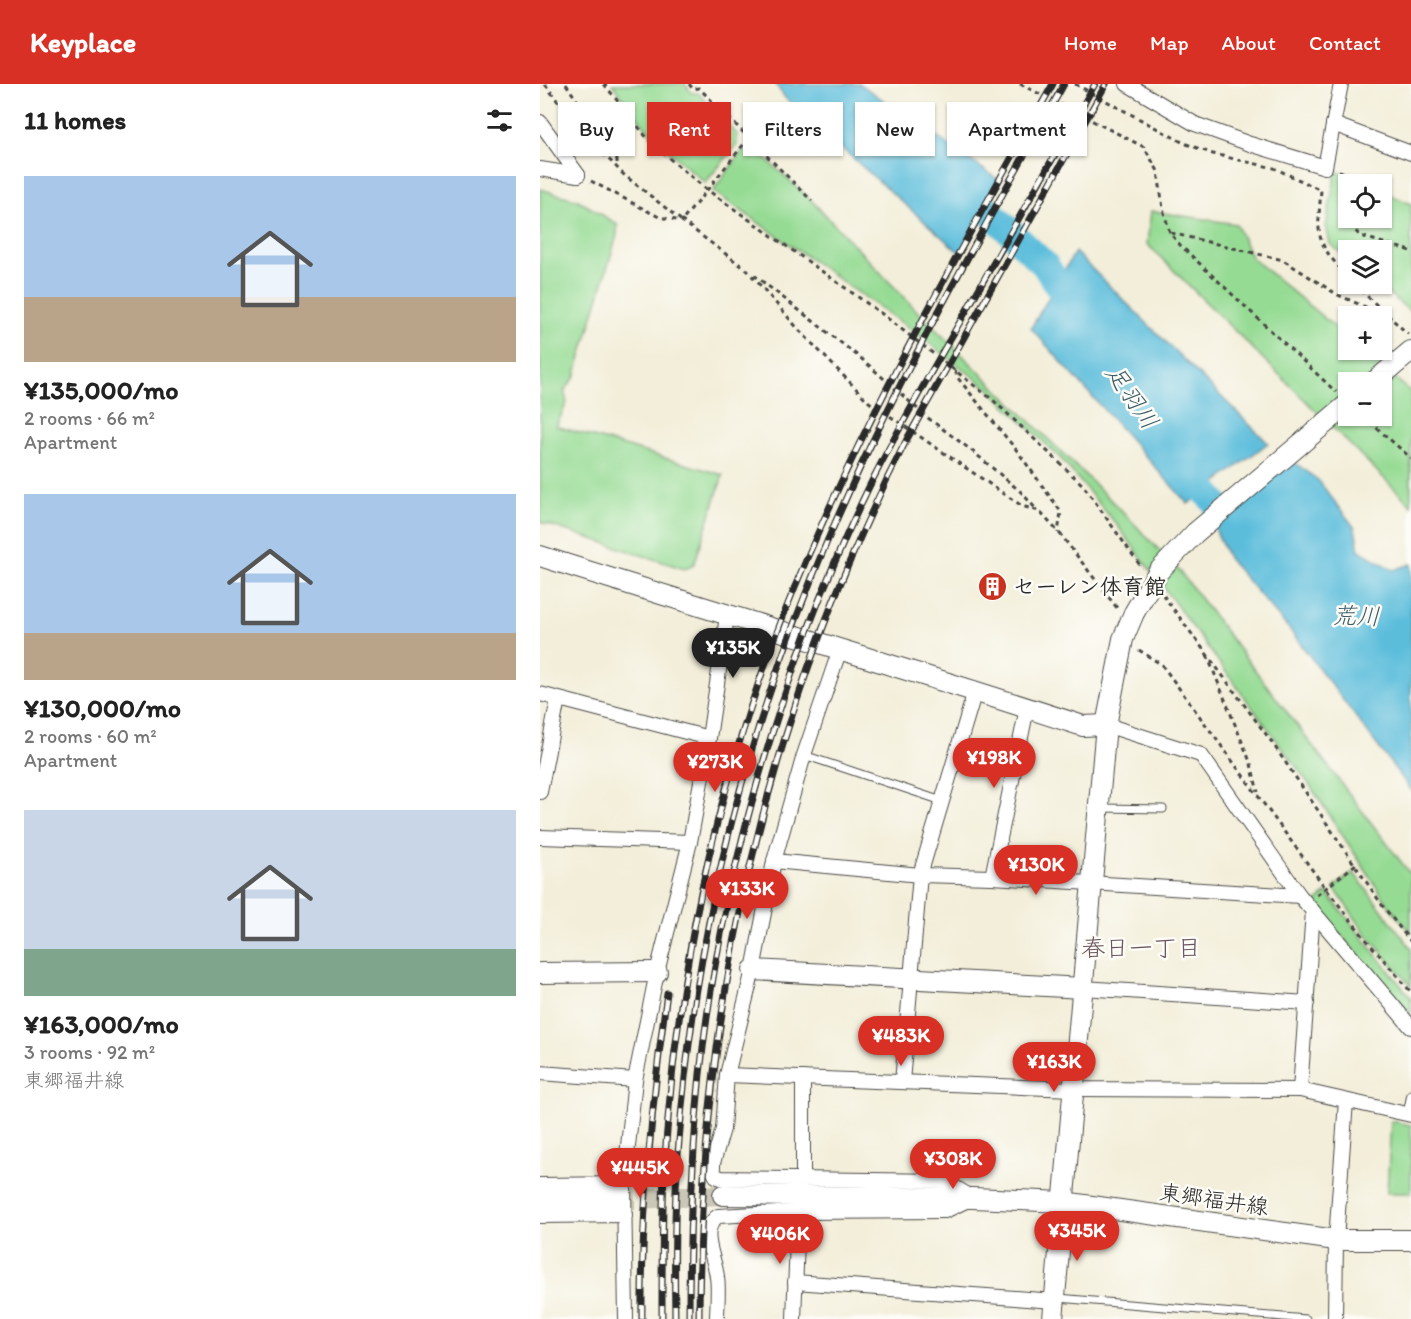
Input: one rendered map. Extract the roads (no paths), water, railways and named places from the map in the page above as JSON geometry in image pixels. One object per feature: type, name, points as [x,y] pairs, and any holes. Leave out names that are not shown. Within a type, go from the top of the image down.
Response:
[{"type":"street","points":[[1127,84],[1195,124],[1325,167],[1341,84]]},
{"type":"street","points":[[540,122],[578,175],[540,169]]},
{"type":"street","points":[[1334,124],[1411,153]]},
{"type":"street","points":[[1386,372],[1411,351]]},
{"type":"street","points":[[795,1282],[1054,1306],[1106,725],[1128,626],[1158,572],[1195,533],[1338,404]]},
{"type":"street","points":[[540,556],[1083,726],[1106,725],[1201,755],[1307,903],[1411,1027]]},
{"type":"street","points":[[626,1319],[621,1199],[635,1080],[657,972],[690,842],[709,738],[727,616]]},
{"type":"street","points":[[840,649],[804,755],[774,861],[753,970],[727,1076],[723,1129],[712,1163],[714,1173],[721,1178],[945,1181],[973,1198]]},
{"type":"street","points":[[902,1082],[920,875],[975,691]]},
{"type":"street","points":[[540,694],[709,738]]},
{"type":"street","points":[[540,792],[558,699]]},
{"type":"street","points":[[992,877],[1027,708]]},
{"type":"street","points":[[540,837],[690,842]]},
{"type":"street","points":[[774,861],[920,875],[1092,883],[1307,903]]},
{"type":"street","points":[[1300,1090],[1306,1002],[1307,903]]},
{"type":"street","points":[[753,970],[1306,1002]]},
{"type":"street","points":[[540,973],[657,972]]},
{"type":"street","points":[[540,1073],[635,1080]]},
{"type":"street","points":[[727,1076],[1073,1089],[1300,1090],[1409,1114]]},
{"type":"street","points":[[802,1078],[803,1180]]},
{"type":"street","points":[[1335,1319],[1336,1240],[1346,1101]]},
{"type":"street","points":[[540,1185],[621,1199]]},
{"type":"street","name":"東郷福井線","points":[[723,1195],[973,1198],[1063,1202],[1336,1240],[1411,1240]]},
{"type":"street","points":[[717,1319],[718,1278],[708,1227],[711,1221],[718,1216],[798,1212],[945,1211],[973,1198]]},
{"type":"street","points":[[540,1201],[621,1199]]},
{"type":"street","points":[[540,1216],[621,1199]]},
{"type":"street","points":[[794,1319],[798,1212]]},
{"type":"lane","points":[[956,753],[1014,770]]},
{"type":"lane","points":[[804,755],[942,801]]},
{"type":"lane","points":[[1099,808],[1163,809]]},
{"type":"lane","points":[[1409,1114],[1411,1094]]},
{"type":"lane","points":[[1054,1306],[1306,1319]]},
{"type":"water","points":[[775,84],[860,84],[886,102],[855,102],[855,156],[935,156],[935,136],[947,144],[947,156],[964,156],[999,180],[960,253],[843,149],[843,102],[789,102]]},
{"type":"water","points":[[1075,252],[1268,443],[1188,504],[1031,328]]},
{"type":"water","name":"荒川","points":[[1291,460],[1318,480],[1355,528],[1359,550],[1393,570],[1411,564],[1411,790],[1290,630],[1228,558],[1213,524]]},
{"type":"waterway","name":"足羽川","points":[[956,180],[1045,265],[1078,316]]},
{"type":"waterway","name":"足羽川","points":[[1181,462],[1240,532]]},
{"type":"tunnel","points":[[615,1200],[723,1195]]},
{"type":"railway","points":[[662,1319],[664,1174],[669,1102],[678,1031],[688,960],[702,889],[737,750],[784,614],[843,477],[910,344],[1053,84]]},
{"type":"railway","points":[[675,1319],[677,1163],[696,996],[708,925],[724,854],[763,715],[812,578],[898,389],[1064,84]]},
{"type":"railway","points":[[689,1319],[690,1227],[695,1135],[709,1000],[740,850],[783,700],[837,557],[879,467],[914,401],[1095,84]]},
{"type":"railway","points":[[699,1319],[702,1203],[712,1089],[728,977],[750,866],[779,757],[815,650],[857,544],[907,439],[1106,84]]},
{"type":"railway","points":[[642,1319],[643,1237],[648,1156],[667,993]]},
{"type":"place","name":"セーレン体育館","points":[[992,586]]},
{"type":"district","name":"春日一丁目","points":[[1141,948]]}]
